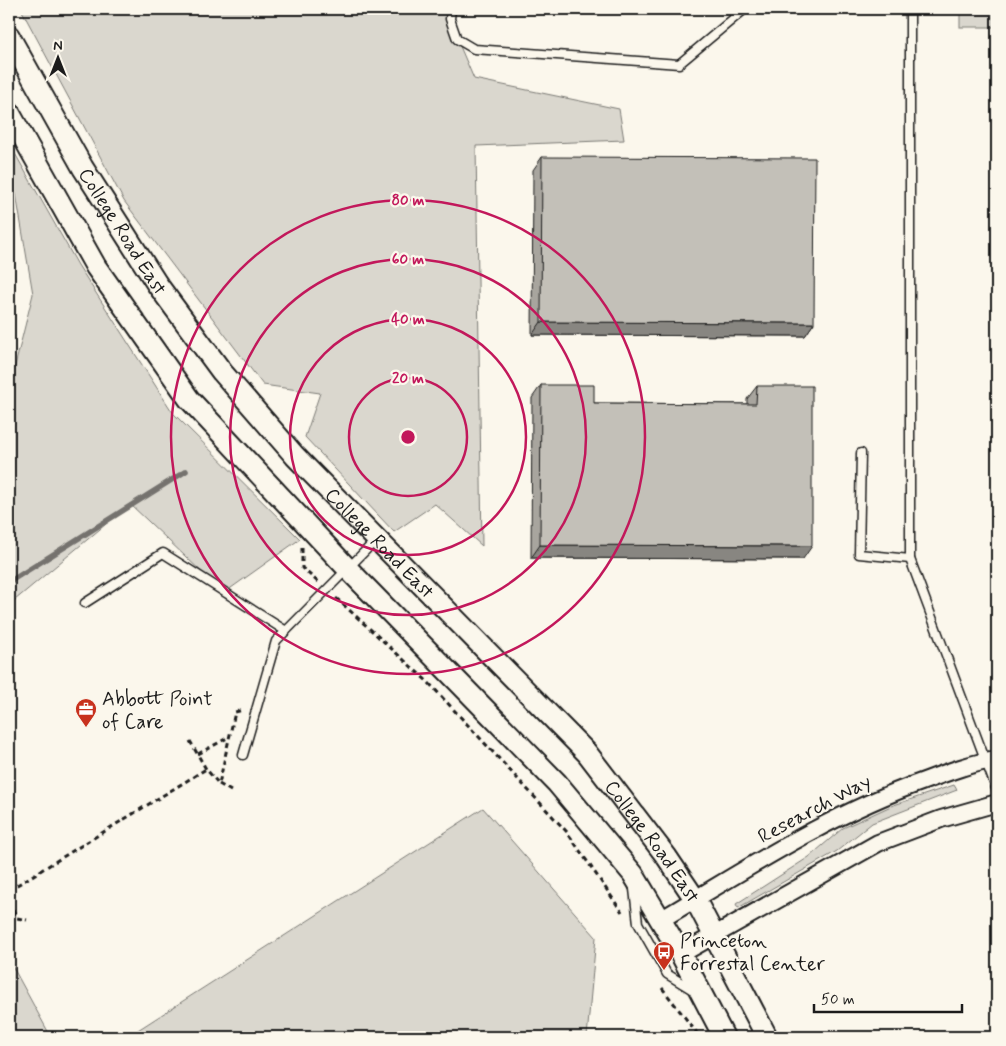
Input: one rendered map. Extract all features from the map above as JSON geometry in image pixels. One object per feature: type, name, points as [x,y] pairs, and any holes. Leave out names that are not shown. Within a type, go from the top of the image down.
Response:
[{"type":"street","name":"College Road East","points":[[9,36],[83,168],[174,308],[222,372],[277,435],[587,753],[666,856],[695,899],[767,1037]]},
{"type":"street","name":"College Road East","points":[[9,112],[96,267],[189,399],[348,569],[557,783],[633,874],[682,954]]},
{"type":"street","name":"Research Way","points":[[662,919],[808,831],[888,794],[992,759]]},
{"type":"street","points":[[682,954],[878,843],[941,819],[997,804]]},
{"type":"street","name":"College Road East","points":[[662,919],[724,1037]]},
{"type":"lane","points":[[451,9],[450,19],[456,39],[474,49],[679,64],[745,9]]},
{"type":"lane","points":[[728,9],[734,9],[733,18]]},
{"type":"lane","points":[[910,9],[910,559],[992,759],[997,791]]},
{"type":"lane","points":[[861,452],[859,554],[910,559]]},
{"type":"lane","points":[[243,755],[276,641],[377,539]]},
{"type":"lane","points":[[85,603],[163,552],[286,631]]},
{"type":"lane","points":[[633,874],[638,923],[667,974],[702,995]]},
{"type":"path","points":[[9,166],[14,159]]},
{"type":"path","points":[[219,784],[235,712],[258,705]]},
{"type":"path","points":[[198,754],[229,737]]},
{"type":"path","points":[[190,741],[206,769],[219,784],[231,791]]},
{"type":"path","points":[[9,890],[206,769]]},
{"type":"path","points":[[9,902],[18,918],[27,920]]},
{"type":"shaded area","points":[[21,9],[444,9],[474,79],[619,109],[624,140],[476,146],[482,546],[435,504],[394,532],[305,437],[320,393],[263,385],[124,201]]},
{"type":"shaded area","points":[[960,9],[997,9],[997,27],[960,27]]},
{"type":"shaded area","points":[[9,143],[78,265],[173,413],[300,539],[224,593],[130,504],[9,605],[9,390],[33,294],[16,194],[9,183]]},
{"type":"shaded area","points":[[954,785],[957,790],[872,823],[837,851],[738,908],[736,904],[809,857],[843,828],[891,806]]},
{"type":"shaded area","points":[[483,808],[596,937],[587,1037],[127,1037]]},
{"type":"shaded area","points":[[9,960],[51,1037],[9,1037]]},
{"type":"building","points":[[542,157],[815,158],[814,323],[541,322]]},
{"type":"building","points":[[541,385],[594,385],[594,403],[756,404],[757,386],[812,386],[812,546],[540,545]]},
{"type":"waterway","points":[[9,582],[186,471]]},
{"type":"place","name":"Abbott Point of Care","points":[[86,728]]},
{"type":"place","name":"Princeton Forrestal Center","points":[[664,971]]}]
